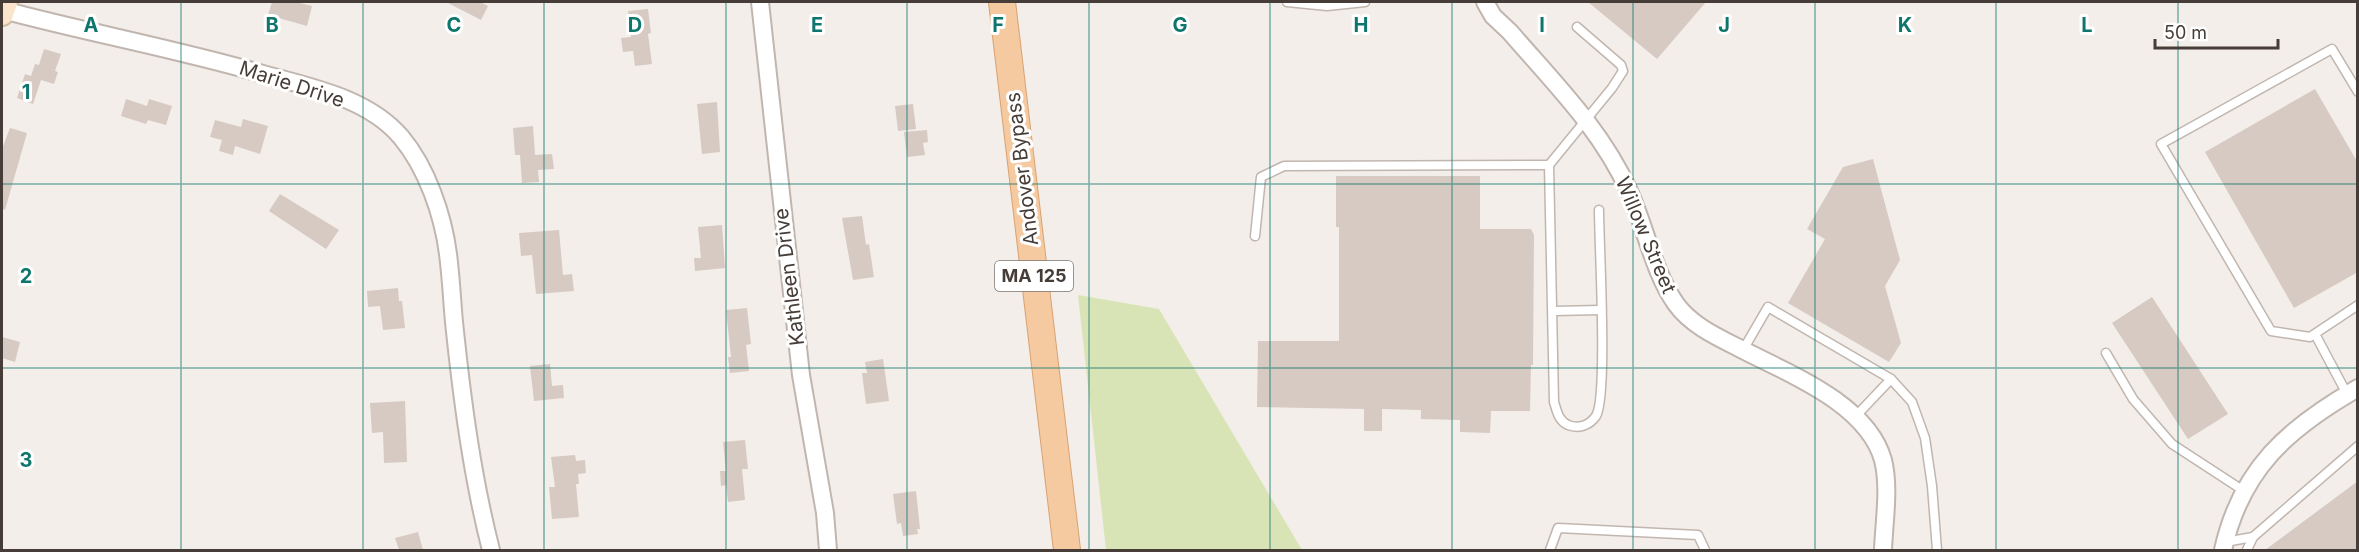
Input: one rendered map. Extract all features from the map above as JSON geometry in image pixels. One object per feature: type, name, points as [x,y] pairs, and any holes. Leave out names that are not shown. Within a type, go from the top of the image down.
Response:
[{"type":"main road","name":"Andover Bypass","points":[[1002,2],[1067,550]]},
{"type":"street","name":"Kathleen Drive","points":[[760,2],[801,375],[825,513],[828,550]]},
{"type":"street","name":"Willow Street","points":[[1485,2],[1493,16],[1510,32],[1600,136],[1629,192],[1665,284],[1677,306],[1706,330],[1835,399],[1872,437],[1882,459],[1886,485],[1883,550]]},
{"type":"street","name":"Marie Drive","points":[[3,9],[159,46],[310,87],[358,105],[380,118],[401,136],[415,157],[429,186],[442,224],[448,254],[461,385],[480,508],[491,550]]},
{"type":"street","points":[[2224,546],[2233,511],[2251,478],[2263,463],[2295,430],[2324,407],[2352,391]]},
{"type":"lane","points":[[1287,2],[1327,6],[1365,2]]},
{"type":"lane","points":[[1577,27],[1621,65],[1623,71],[1612,88],[1549,165],[1554,311],[1554,402],[1557,414],[1564,423],[1575,428],[1585,426],[1596,416],[1602,363],[1599,210]]},
{"type":"lane","points":[[2358,92],[2332,50],[2161,144],[2271,331],[2289,336],[2310,337],[2358,305]]},
{"type":"lane","points":[[1255,236],[1261,177],[1284,166],[1549,165]]},
{"type":"lane","points":[[1743,350],[1768,306],[1891,379],[1912,402],[1925,438],[1932,486],[1936,550]]},
{"type":"lane","points":[[1554,311],[1601,310]]},
{"type":"lane","points":[[2315,334],[2352,391]]},
{"type":"lane","points":[[2106,354],[2133,399],[2172,444],[2244,491]]},
{"type":"lane","points":[[1855,418],[1891,379]]},
{"type":"lane","points":[[2224,546],[2253,537],[2358,446]]},
{"type":"lane","points":[[1550,550],[1558,528],[1698,535],[1705,550]]},
{"type":"lane","points":[[2247,550],[2253,537]]},
{"type":"green space","points":[[1078,295],[1159,309],[1302,550],[1106,550]]},
{"type":"building","points":[[272,2],[296,2],[312,6],[307,26],[268,15]]},
{"type":"building","points":[[446,2],[480,2],[488,6],[481,20]]},
{"type":"building","points":[[1588,2],[1706,2],[1657,59]]},
{"type":"building","points":[[648,9],[651,33],[648,34],[652,64],[635,66],[633,51],[623,52],[621,38],[631,37],[628,11]]},
{"type":"building","points":[[44,49],[61,54],[55,71],[58,72],[54,84],[41,80],[33,104],[17,98],[25,74],[31,76],[35,64],[39,65]]},
{"type":"building","points":[[2315,89],[2358,163],[2358,272],[2294,308],[2205,152]]},
{"type":"building","points":[[126,99],[147,106],[149,99],[172,106],[166,125],[148,120],[146,124],[121,116]]},
{"type":"building","points":[[717,102],[720,152],[702,154],[697,104]]},
{"type":"building","points":[[913,104],[916,129],[898,131],[895,106]]},
{"type":"building","points":[[243,119],[268,126],[260,154],[235,146],[233,155],[219,151],[222,140],[210,137],[215,120],[241,127]]},
{"type":"building","points":[[533,126],[535,155],[552,154],[554,169],[538,170],[539,182],[522,183],[520,155],[515,155],[513,128]]},
{"type":"building","points":[[10,128],[27,133],[5,210],[2,209],[2,149]]},
{"type":"building","points":[[927,130],[928,142],[923,143],[925,155],[907,157],[904,132]]},
{"type":"building","points":[[1873,159],[1900,260],[1885,286],[1901,343],[1889,362],[1788,303],[1825,239],[1807,229],[1843,167]]},
{"type":"building","points":[[1336,176],[1480,176],[1480,229],[1531,229],[1534,235],[1533,365],[1531,365],[1530,411],[1491,411],[1490,433],[1460,432],[1460,420],[1421,419],[1421,410],[1382,409],[1382,431],[1364,431],[1364,409],[1257,407],[1258,341],[1339,341],[1339,227],[1336,227]]},
{"type":"building","points":[[280,194],[339,230],[326,249],[269,211]]},
{"type":"building","points":[[862,216],[874,277],[853,280],[842,218]]},
{"type":"building","points":[[722,225],[725,268],[695,271],[694,258],[701,258],[698,227]]},
{"type":"building","points":[[559,230],[563,275],[572,274],[574,291],[536,294],[532,255],[521,256],[519,233]]},
{"type":"building","points":[[398,288],[405,328],[383,330],[380,306],[368,307],[367,291]]},
{"type":"building","points":[[2152,297],[2228,414],[2188,439],[2112,323]]},
{"type":"building","points":[[747,308],[751,344],[746,345],[749,371],[730,373],[728,357],[731,357],[726,310]]},
{"type":"building","points":[[2,337],[20,342],[15,362],[2,358]]},
{"type":"building","points":[[883,359],[889,401],[866,404],[862,373],[867,373],[865,362]]},
{"type":"building","points":[[550,364],[552,386],[563,385],[564,398],[534,401],[530,366]]},
{"type":"building","points":[[405,401],[407,462],[384,463],[383,432],[372,433],[370,403]]},
{"type":"building","points":[[745,440],[748,469],[742,469],[745,500],[728,502],[726,485],[721,486],[720,471],[726,471],[723,442]]},
{"type":"building","points":[[575,455],[576,461],[585,460],[586,473],[578,474],[579,484],[576,484],[579,517],[552,519],[549,487],[555,487],[551,457]]},
{"type":"building","points":[[2358,481],[2358,550],[2265,550]]},
{"type":"building","points":[[916,491],[920,529],[917,529],[918,534],[903,536],[901,523],[897,524],[893,494]]},
{"type":"building","points":[[418,532],[423,550],[399,550],[395,538]]}]
